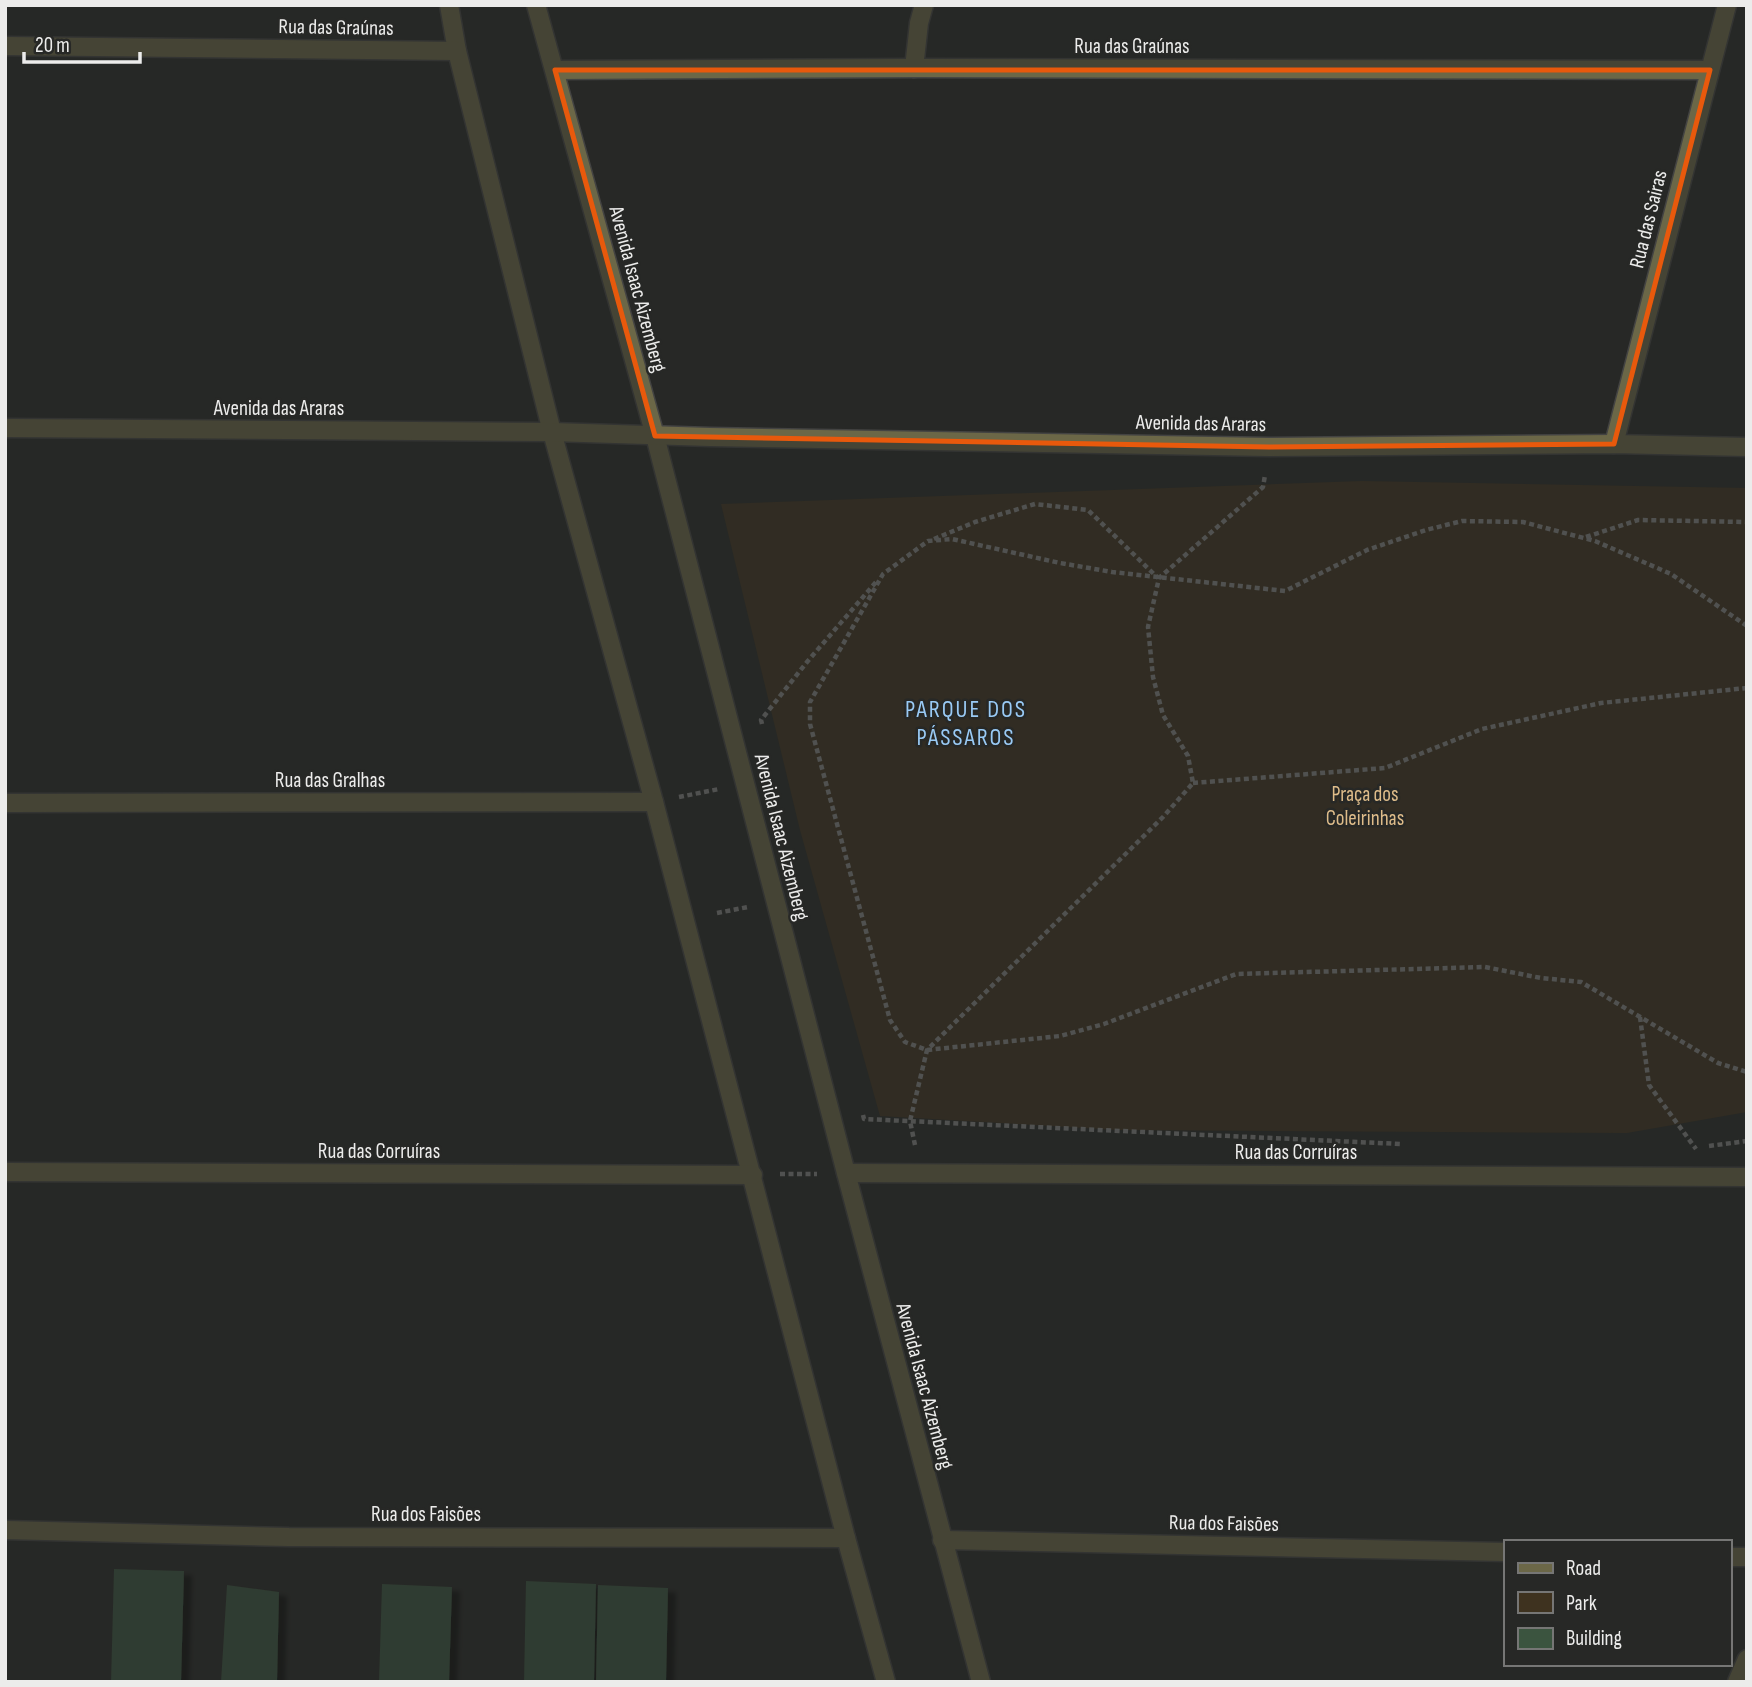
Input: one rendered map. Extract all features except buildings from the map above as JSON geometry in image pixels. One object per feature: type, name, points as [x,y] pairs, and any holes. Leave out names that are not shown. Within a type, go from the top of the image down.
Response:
[{"type":"street","points":[[449,5],[457,51],[552,432],[654,802],[886,1682]]},
{"type":"street","name":"Avenida Isaac Aizemberg","points":[[536,5],[655,436],[981,1682]]},
{"type":"street","points":[[914,68],[919,23],[924,5]]},
{"type":"street","name":"Rua das Sairas","points":[[1614,444],[1727,5]]},
{"type":"street","name":"Rua das Graúnas","points":[[5,46],[457,51]]},
{"type":"street","name":"Rua das Graúnas","points":[[555,70],[1710,70]]},
{"type":"street","name":"Avenida das Araras","points":[[5,428],[552,432],[1269,447],[1614,444],[1747,447]]},
{"type":"street","name":"Rua das Gralhas","points":[[5,803],[654,802]]},
{"type":"street","name":"Rua das Corruíras","points":[[5,1172],[753,1175]]},
{"type":"street","name":"Rua das Corruíras","points":[[846,1173],[1747,1177]]},
{"type":"street","name":"Rua dos Faisões","points":[[5,1530],[289,1536],[846,1538]]},
{"type":"street","name":"Rua dos Faisões","points":[[942,1540],[1504,1552]]},
{"type":"street","points":[[1737,1682],[1747,1659]]},
{"type":"path","points":[[1193,783],[1188,756],[1163,715],[1153,677],[1148,627],[1159,578],[1263,488],[1269,447]]},
{"type":"path","points":[[764,733],[761,720],[883,574],[928,541],[975,522],[1035,504],[1088,510],[1159,578]]},
{"type":"path","points":[[1583,538],[1638,520],[1747,522]]},
{"type":"path","points":[[928,541],[952,539],[1060,563],[1159,578],[1285,591],[1367,550],[1426,530],[1462,521],[1523,522],[1595,541],[1671,574],[1747,626]]},
{"type":"path","points":[[883,574],[810,702],[810,724],[890,1020],[905,1042],[927,1049],[1060,1036],[1104,1024],[1236,974],[1485,967],[1541,978],[1581,982],[1718,1063],[1747,1072]]},
{"type":"path","points":[[921,1174],[911,1121],[927,1049],[1163,817],[1193,783],[1385,768],[1495,726],[1601,703],[1747,688]]},
{"type":"path","points":[[654,802],[745,784]]},
{"type":"path","points":[[718,913],[754,905]]},
{"type":"path","points":[[1640,1017],[1649,1085],[1696,1148],[1702,1177]]},
{"type":"path","points":[[860,1106],[864,1119],[1402,1144]]},
{"type":"path","points":[[1685,1150],[1747,1140]]},
{"type":"path","points":[[753,1175],[846,1173]]},
{"type":"highlighted area","points":[[555,70],[1710,70],[1614,444],[1269,447],[655,436]]},
{"type":"green space","name":"Praça dos Coleirinhas","points":[[1362,481],[1747,488],[1747,1112],[1627,1133],[1118,1130],[880,1116],[800,830],[721,504]]},
{"type":"district","name":"PARQUE DOS PÁSSAROS","points":[[966,723]]}]
